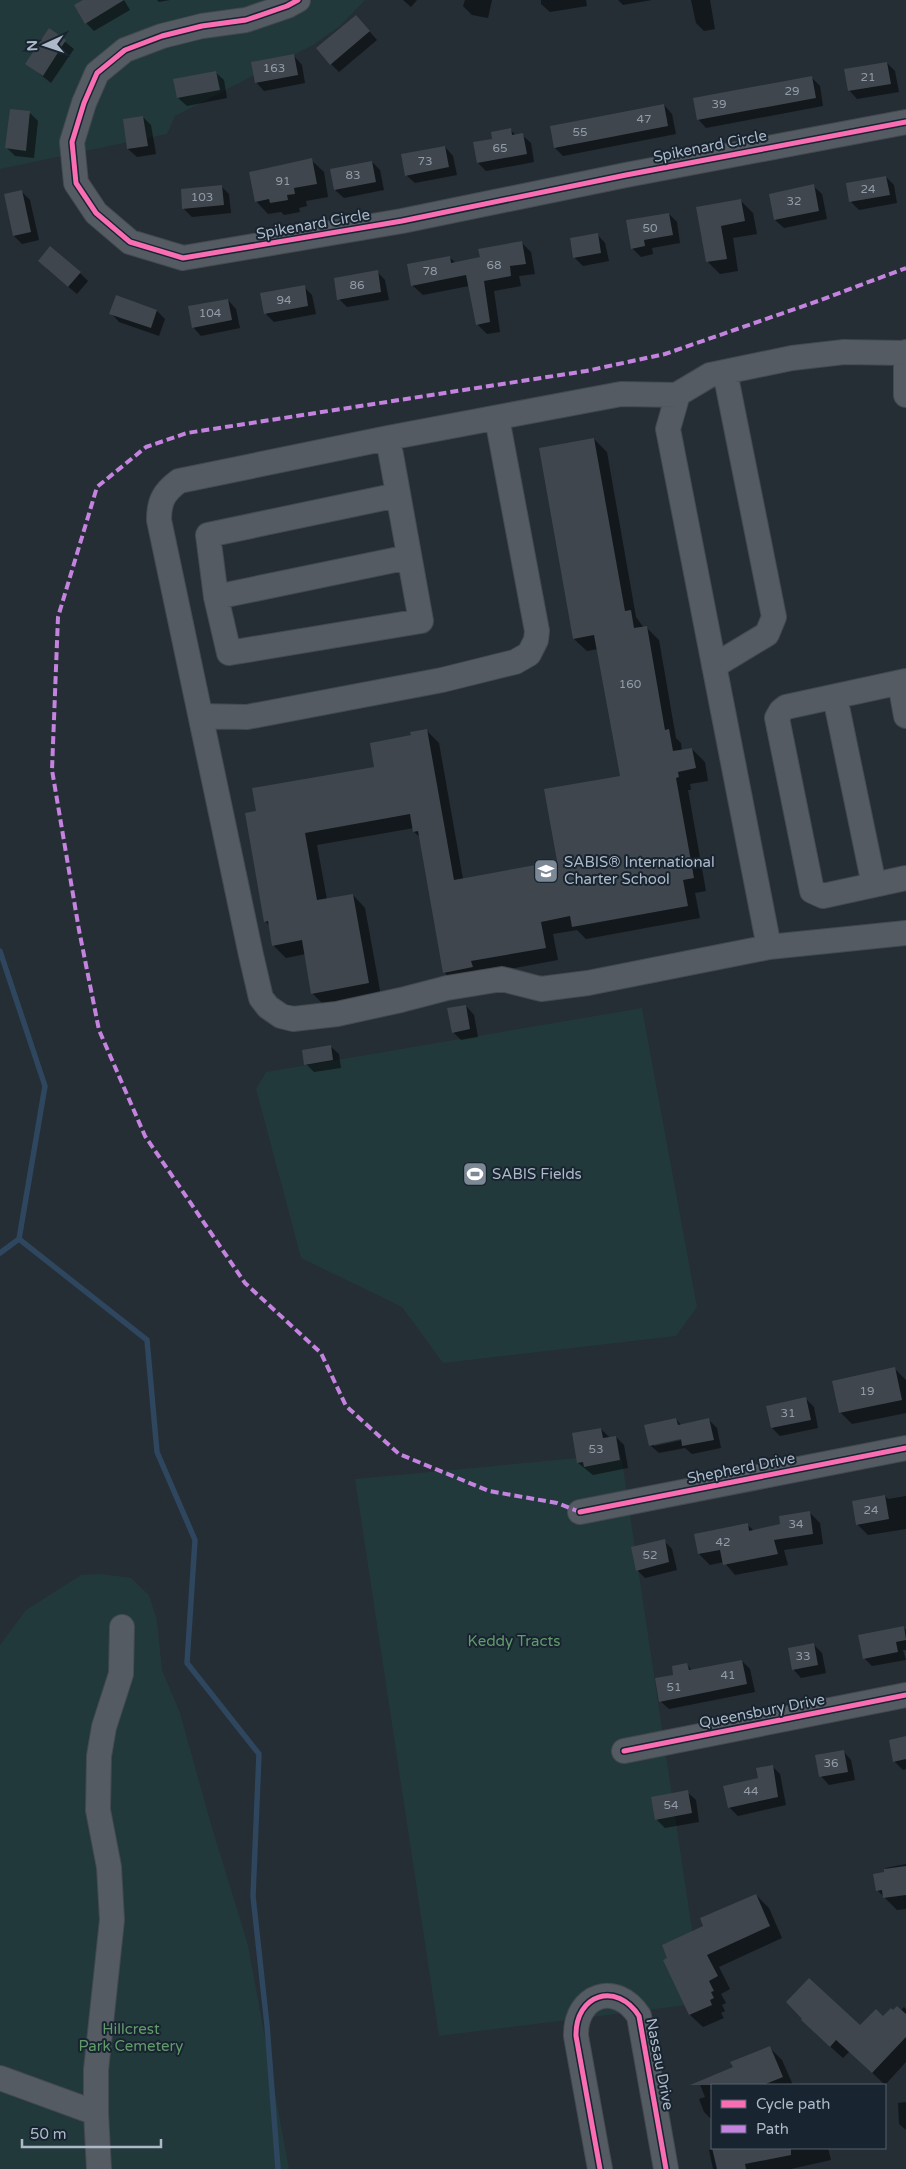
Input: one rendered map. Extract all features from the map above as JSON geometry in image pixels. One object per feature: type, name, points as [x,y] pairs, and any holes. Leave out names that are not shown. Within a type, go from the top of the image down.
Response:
[{"type":"street","name":"Spikenard Circle","points":[[298,0],[287,6],[246,20],[202,26],[162,36],[125,50],[97,73],[84,103],[72,142],[76,183],[96,213],[130,242],[183,258],[402,221],[626,175],[906,122]]},
{"type":"street","points":[[906,395],[906,353],[844,352],[792,358],[710,375],[678,395],[622,394],[388,438],[179,481],[164,494],[159,506],[159,520],[261,998],[268,1008],[281,1016],[293,1020],[337,1014],[447,988],[502,979],[541,989],[588,983],[769,947],[906,933]]},
{"type":"street","points":[[714,666],[767,634],[774,617],[725,372]]},
{"type":"street","points":[[678,395],[668,429],[769,947]]},
{"type":"street","points":[[201,716],[247,717],[355,697],[515,662],[529,654],[536,640],[537,631],[497,418]]},
{"type":"street","points":[[388,438],[421,621],[229,653],[216,597],[208,535],[398,494]]},
{"type":"street","points":[[216,597],[409,557]]},
{"type":"street","points":[[906,716],[903,682],[786,707],[781,711],[778,718],[810,887],[817,894],[824,896],[906,878]]},
{"type":"street","points":[[835,697],[874,885]]},
{"type":"street","name":"Shepherd Drive","points":[[580,1512],[906,1448]]},
{"type":"street","points":[[100,2169],[96,2113],[96,2070],[112,1920],[109,1866],[98,1810],[99,1756],[104,1727],[121,1674],[122,1627]]},
{"type":"street","name":"Queensbury Drive","points":[[624,1751],[906,1695]]},
{"type":"street","name":"Nassau Drive","points":[[600,2169],[576,2036],[576,2025],[579,2014],[586,2005],[594,1999],[604,1996],[615,1996],[626,2000],[634,2007],[639,2016],[666,2169]]},
{"type":"street","points":[[0,2078],[96,2113]]},
{"type":"green space","points":[[0,0],[365,0],[340,26],[313,45],[175,116],[167,134],[0,169]]},
{"type":"green space","name":"SABIS Fields","points":[[642,1008],[697,1307],[676,1336],[443,1363],[402,1307],[301,1258],[256,1089],[266,1072]]},
{"type":"green space","name":"Keddy Tracts","points":[[621,1454],[703,2003],[439,2036],[355,1479]]},
{"type":"green space","name":"Hillcrest Park Cemetery","points":[[101,1574],[131,1578],[149,1595],[157,1620],[162,1670],[180,1713],[248,1945],[289,2169],[0,2169],[0,1645],[26,1610],[81,1575]]},
{"type":"building","points":[[83,0],[124,0],[85,24],[74,5]]},
{"type":"building","points":[[356,15],[370,31],[330,65],[316,48]]},
{"type":"building","points":[[49,28],[66,40],[43,76],[25,64]]},
{"type":"building","points":[[294,54],[298,75],[255,83],[251,62]]},
{"type":"building","points":[[887,62],[891,84],[848,91],[844,69]]},
{"type":"building","points":[[216,71],[220,90],[177,98],[173,79]]},
{"type":"building","points":[[812,76],[816,98],[697,120],[693,98]]},
{"type":"building","points":[[664,104],[668,126],[554,148],[550,126]]},
{"type":"building","points":[[10,109],[30,111],[26,151],[5,148]]},
{"type":"building","points":[[143,116],[148,146],[127,149],[123,119]]},
{"type":"building","points":[[511,128],[512,135],[523,133],[527,154],[477,163],[473,142],[492,139],[491,132]]},
{"type":"building","points":[[445,146],[449,167],[405,176],[401,154]]},
{"type":"building","points":[[312,158],[317,184],[294,188],[295,194],[287,195],[288,200],[270,203],[269,199],[255,202],[249,172]]},
{"type":"building","points":[[372,161],[376,182],[334,190],[330,169]]},
{"type":"building","points":[[886,176],[890,195],[849,202],[846,183]]},
{"type":"building","points":[[814,184],[819,211],[774,220],[769,194]]},
{"type":"building","points":[[222,185],[224,205],[182,209],[181,189]]},
{"type":"building","points":[[22,190],[31,232],[13,236],[4,194]]},
{"type":"building","points":[[741,199],[745,221],[721,226],[727,259],[706,262],[696,207]]},
{"type":"building","points":[[669,213],[673,235],[644,240],[645,246],[631,249],[626,220]]},
{"type":"building","points":[[598,233],[601,253],[573,258],[570,238]]},
{"type":"building","points":[[522,241],[526,264],[510,266],[511,276],[484,281],[490,322],[476,325],[466,275],[411,286],[407,264],[450,256],[451,263],[480,257],[478,249]]},
{"type":"building","points":[[50,246],[81,272],[68,287],[38,261]]},
{"type":"building","points":[[378,270],[381,292],[337,300],[334,278]]},
{"type":"building","points":[[305,285],[308,306],[264,314],[260,293]]},
{"type":"building","points":[[116,295],[157,310],[151,328],[109,314]]},
{"type":"building","points":[[228,299],[232,320],[192,328],[188,306]]},
{"type":"building","points":[[594,438],[625,611],[631,610],[634,628],[647,626],[665,730],[669,729],[673,751],[692,748],[696,768],[678,772],[679,777],[676,778],[694,878],[683,880],[688,906],[572,927],[570,916],[541,922],[546,948],[471,961],[473,967],[443,973],[418,831],[413,832],[410,814],[305,833],[317,900],[353,894],[369,983],[311,994],[302,940],[272,946],[268,921],[264,922],[245,813],[256,811],[252,788],[374,767],[370,743],[411,735],[410,732],[427,729],[454,880],[557,861],[544,789],[620,776],[594,635],[573,639],[539,448]]},
{"type":"building","points":[[466,1005],[470,1029],[452,1033],[447,1008]]},
{"type":"building","points":[[331,1045],[333,1060],[304,1065],[302,1050]]},
{"type":"building","points":[[895,1367],[902,1400],[839,1413],[832,1381]]},
{"type":"building","points":[[806,1397],[811,1420],[771,1428],[766,1406]]},
{"type":"building","points":[[676,1418],[678,1425],[709,1418],[714,1440],[682,1446],[681,1439],[649,1446],[644,1425]]},
{"type":"building","points":[[601,1428],[603,1438],[616,1436],[620,1460],[584,1467],[583,1462],[577,1463],[572,1433]]},
{"type":"building","points":[[885,1495],[889,1519],[856,1525],[852,1501]]},
{"type":"building","points":[[810,1511],[813,1534],[774,1540],[778,1554],[723,1565],[720,1550],[698,1554],[694,1534],[748,1523],[749,1531],[780,1524],[779,1516]]},
{"type":"building","points":[[665,1539],[669,1562],[636,1571],[631,1547]]},
{"type":"building","points":[[904,1626],[906,1640],[896,1642],[898,1652],[863,1659],[858,1635]]},
{"type":"building","points":[[814,1643],[818,1665],[792,1670],[788,1648]]},
{"type":"building","points":[[742,1660],[747,1684],[659,1702],[655,1678],[673,1675],[672,1666],[687,1663],[689,1670]]},
{"type":"building","points":[[906,1736],[906,1759],[893,1762],[889,1740]]},
{"type":"building","points":[[844,1750],[848,1772],[819,1777],[815,1755]]},
{"type":"building","points":[[773,1765],[778,1797],[728,1808],[723,1786],[758,1778],[756,1768]]},
{"type":"building","points":[[688,1790],[692,1813],[655,1820],[651,1797]]},
{"type":"building","points":[[906,1866],[906,1895],[883,1898],[882,1890],[876,1891],[873,1874],[884,1872],[884,1869]]},
{"type":"building","points":[[756,1894],[770,1926],[707,1955],[718,1976],[709,1981],[714,1991],[711,1992],[714,1998],[710,2000],[712,2005],[689,2015],[663,1960],[667,1958],[662,1945],[703,1926],[700,1918]]},
{"type":"building","points":[[809,1978],[860,2025],[876,2009],[883,2016],[891,2008],[893,2010],[897,2006],[906,2014],[906,2037],[872,2073],[836,2040],[830,2047],[801,2020],[786,2002]]},
{"type":"building","points":[[770,2046],[783,2077],[766,2084],[690,2085],[733,2067],[730,2062]]},
{"type":"building","points":[[712,2149],[791,2149],[791,2155],[745,2164],[746,2169],[717,2169]]},
{"type":"waterway","points":[[0,951],[45,1086],[19,1239],[0,1253]]},
{"type":"waterway","points":[[19,1239],[147,1340],[157,1452],[195,1540],[187,1663],[259,1754],[253,1896],[267,2025],[278,2169]]},
{"type":"marked path","points":[[580,1512],[557,1503],[489,1491],[399,1454],[346,1406],[321,1353],[245,1283],[145,1136],[99,1030],[79,930],[52,770],[58,617],[97,487],[146,447],[187,433],[586,371],[665,354],[818,301],[906,268]]},
{"type":"cycle path","points":[[298,0],[287,6],[246,20],[202,26],[162,36],[125,50],[97,73],[84,103],[72,142],[76,183],[96,213],[130,242],[183,258],[402,221],[626,175],[906,122]]},
{"type":"cycle path","points":[[580,1512],[906,1448]]},
{"type":"cycle path","points":[[624,1751],[906,1695]]},
{"type":"cycle path","points":[[600,2169],[576,2036],[582,2010],[599,1997],[609,1996],[620,1998],[630,2005],[639,2016],[666,2169]]},
{"type":"place","name":"SABIS® International Charter School","points":[[546,871]]},
{"type":"place","name":"SABIS Fields","points":[[475,1174]]}]
